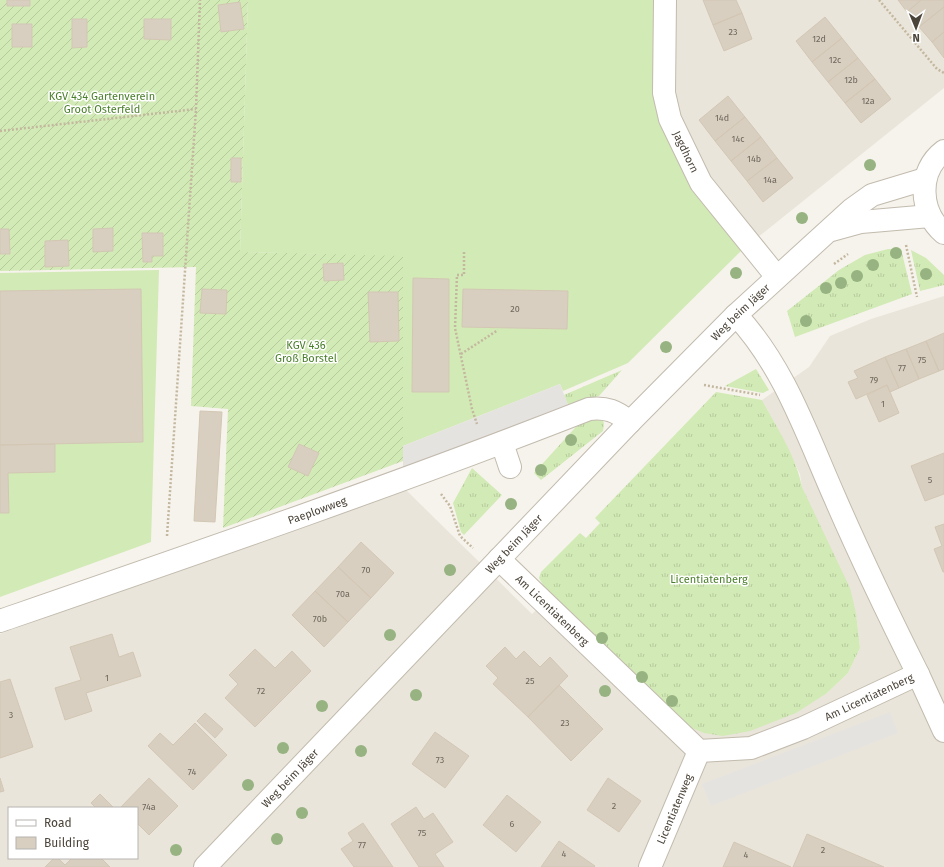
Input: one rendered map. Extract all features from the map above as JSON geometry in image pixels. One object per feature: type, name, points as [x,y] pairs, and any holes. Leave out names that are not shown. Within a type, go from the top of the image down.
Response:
[{"type":"street","name":"Jagdhorn","points":[[664,0],[664,94],[670,119],[701,183],[777,277]]},
{"type":"street","points":[[944,150],[930,167],[925,179],[924,199],[930,216],[944,233]]},
{"type":"street","name":"Weg beim Jäger","points":[[205,867],[630,422],[736,315],[831,230],[851,210],[872,196],[925,179]]},
{"type":"street","name":"Weg beim Jäger","points":[[831,230],[861,222],[930,216]]},
{"type":"street","name":"Am Licentiatenberg","points":[[495,563],[699,751],[752,748],[803,728],[918,674],[871,580],[792,401],[768,354],[753,333],[736,315]]},
{"type":"street","name":"Paeplowweg","points":[[0,621],[165,565],[494,446],[589,409],[608,408],[617,412],[630,422]]},
{"type":"street","points":[[494,446],[510,467]]},
{"type":"street","points":[[918,674],[944,731]]},
{"type":"street","name":"Licentiatenweg","points":[[650,867],[699,751]]},
{"type":"path","points":[[165,565],[196,109],[200,0]]},
{"type":"path","points":[[878,0],[937,69],[944,73]]},
{"type":"path","points":[[0,131],[196,109]]},
{"type":"path","points":[[905,241],[917,297]]},
{"type":"path","points":[[464,252],[464,275],[457,275],[455,328],[472,409],[494,446]]},
{"type":"path","points":[[828,268],[852,252]]},
{"type":"path","points":[[460,354],[498,330]]},
{"type":"path","points":[[703,385],[792,401]]},
{"type":"path","points":[[424,471],[450,506],[460,536],[495,563]]},
{"type":"shaded area","points":[[654,0],[944,0],[944,88],[742,250],[692,190],[660,122]]},
{"type":"shaded area","points":[[944,296],[944,867],[0,867],[0,634],[405,489],[532,614],[550,597],[827,693],[848,673],[860,648],[856,613],[802,487],[800,474],[762,400],[809,367],[830,336],[871,319]]},
{"type":"shaded area","points":[[560,384],[568,405],[403,470],[403,446]]},
{"type":"shaded area","points":[[890,712],[898,733],[711,806],[702,784]]},
{"type":"green space","points":[[0,0],[248,0],[240,252],[403,255],[403,461],[223,528],[228,409],[191,406],[196,267],[0,271]]},
{"type":"green space","points":[[248,0],[654,0],[660,122],[692,190],[742,250],[628,363],[563,391],[560,384],[403,446],[403,256],[240,252]]},
{"type":"green space","points":[[888,249],[901,249],[912,294],[795,337],[787,311],[839,270],[865,255]]},
{"type":"green space","points":[[911,250],[926,258],[944,275],[944,285],[920,291]]},
{"type":"green space","points":[[159,270],[151,542],[0,597],[0,273]]},
{"type":"green space","points":[[756,369],[769,390],[763,393],[725,386]]},
{"type":"green space","points":[[622,370],[599,396],[568,405],[564,395]]},
{"type":"green space","name":"Licentiatenberg","points":[[716,392],[762,400],[780,432],[791,453],[802,487],[850,588],[856,613],[860,648],[848,673],[827,693],[796,713],[750,731],[723,736],[704,733],[685,725],[550,597],[539,578],[541,572],[580,533],[586,538],[600,523],[595,518]]},
{"type":"green space","points":[[584,418],[603,420],[603,431],[541,480],[534,473]]},
{"type":"green space","points":[[472,468],[502,495],[464,535],[461,532],[453,503]]},
{"type":"building","points":[[7,0],[30,0],[30,6],[7,6]]},
{"type":"building","points":[[703,0],[736,0],[742,13],[713,25]]},
{"type":"building","points":[[898,0],[921,0],[907,12]]},
{"type":"building","points":[[921,0],[944,0],[944,7],[919,27],[907,12]]},
{"type":"building","points":[[240,2],[244,29],[221,32],[218,5]]},
{"type":"building","points":[[944,7],[944,32],[932,42],[919,27]]},
{"type":"building","points":[[742,13],[752,39],[724,51],[713,25]]},
{"type":"building","points":[[825,17],[842,38],[812,62],[796,41]]},
{"type":"building","points":[[72,19],[87,19],[87,47],[72,48]]},
{"type":"building","points":[[144,19],[171,19],[171,40],[144,39]]},
{"type":"building","points":[[12,24],[32,24],[32,47],[12,47]]},
{"type":"building","points":[[944,32],[944,58],[932,42]]},
{"type":"building","points":[[842,38],[858,58],[828,82],[812,62]]},
{"type":"building","points":[[858,58],[875,79],[845,103],[828,82]]},
{"type":"building","points":[[875,79],[891,99],[861,123],[845,103]]},
{"type":"building","points":[[728,96],[745,117],[715,141],[699,120]]},
{"type":"building","points":[[745,117],[761,137],[731,161],[715,141]]},
{"type":"building","points":[[761,137],[777,158],[747,181],[731,161]]},
{"type":"building","points":[[231,158],[241,158],[241,182],[231,182]]},
{"type":"building","points":[[777,158],[793,178],[763,202],[747,181]]},
{"type":"building","points":[[113,228],[113,251],[93,252],[93,229]]},
{"type":"building","points":[[0,229],[9,229],[10,254],[0,254]]},
{"type":"building","points":[[142,233],[163,233],[163,256],[152,256],[152,262],[143,262]]},
{"type":"building","points":[[68,240],[69,266],[45,267],[45,241]]},
{"type":"building","points":[[343,263],[344,280],[324,281],[323,264]]},
{"type":"building","points":[[413,278],[449,279],[449,392],[412,392]]},
{"type":"building","points":[[141,289],[143,442],[0,445],[0,291]]},
{"type":"building","points":[[202,289],[227,290],[226,314],[200,313]]},
{"type":"building","points":[[463,289],[568,291],[567,329],[462,327]]},
{"type":"building","points":[[368,292],[398,292],[399,341],[370,342]]},
{"type":"building","points":[[944,333],[944,369],[939,371],[926,341]]},
{"type":"building","points":[[926,341],[939,371],[919,379],[906,349]]},
{"type":"building","points":[[906,349],[919,379],[899,388],[885,357]]},
{"type":"building","points":[[885,357],[899,388],[890,392],[887,385],[856,399],[848,382],[858,378],[854,371]]},
{"type":"building","points":[[887,385],[899,413],[879,422],[867,395]]},
{"type":"building","points":[[200,411],[222,412],[215,522],[194,521]]},
{"type":"building","points":[[55,444],[55,472],[8,473],[9,513],[0,513],[0,445]]},
{"type":"building","points":[[299,444],[319,453],[308,476],[288,467]]},
{"type":"building","points":[[944,453],[944,494],[925,501],[911,466]]},
{"type":"building","points":[[944,524],[943,572],[934,549],[942,546],[935,527]]},
{"type":"building","points":[[361,542],[394,573],[371,598],[338,567]]},
{"type":"building","points":[[338,567],[371,598],[348,622],[315,591]]},
{"type":"building","points":[[315,591],[348,622],[324,647],[292,615]]},
{"type":"building","points":[[112,634],[119,657],[133,652],[141,676],[86,693],[92,711],[65,720],[55,688],[81,680],[70,647]]},
{"type":"building","points":[[505,647],[516,659],[524,651],[540,667],[550,657],[568,676],[528,717],[493,684],[498,678],[486,666]]},
{"type":"building","points":[[255,649],[275,668],[292,651],[311,671],[255,727],[225,698],[238,684],[229,675]]},
{"type":"building","points":[[10,679],[33,747],[0,758],[0,682]]},
{"type":"building","points":[[559,685],[603,729],[571,761],[528,717]]},
{"type":"building","points":[[205,713],[223,729],[215,738],[197,721]]},
{"type":"building","points":[[195,723],[227,755],[193,790],[148,746],[160,733],[173,745]]},
{"type":"building","points":[[435,732],[469,756],[445,788],[412,764]]},
{"type":"building","points":[[0,778],[4,791],[0,792]]},
{"type":"building","points":[[149,778],[178,806],[149,835],[138,824],[138,807],[121,807]]},
{"type":"building","points":[[608,778],[641,801],[619,832],[587,810]]},
{"type":"building","points":[[100,794],[113,807],[95,807],[91,803]]},
{"type":"building","points":[[507,795],[541,822],[516,852],[483,825]]},
{"type":"building","points":[[416,807],[424,819],[433,813],[453,842],[435,854],[444,867],[419,867],[391,824]]},
{"type":"building","points":[[363,823],[393,867],[354,867],[341,849],[353,841],[348,833]]},
{"type":"building","points":[[807,834],[884,867],[793,867]]},
{"type":"building","points":[[559,841],[595,866],[541,867]]},
{"type":"building","points":[[734,842],[791,867],[723,867]]},
{"type":"building","points":[[53,859],[59,859],[65,865],[71,859],[102,859],[110,867],[45,867]]},
{"type":"park label","name":"KGV 434 Gartenverein Groot Osterfeld","points":[[102,102]]},
{"type":"park label","name":"KGV 436 Groß Borstel","points":[[306,351]]}]
